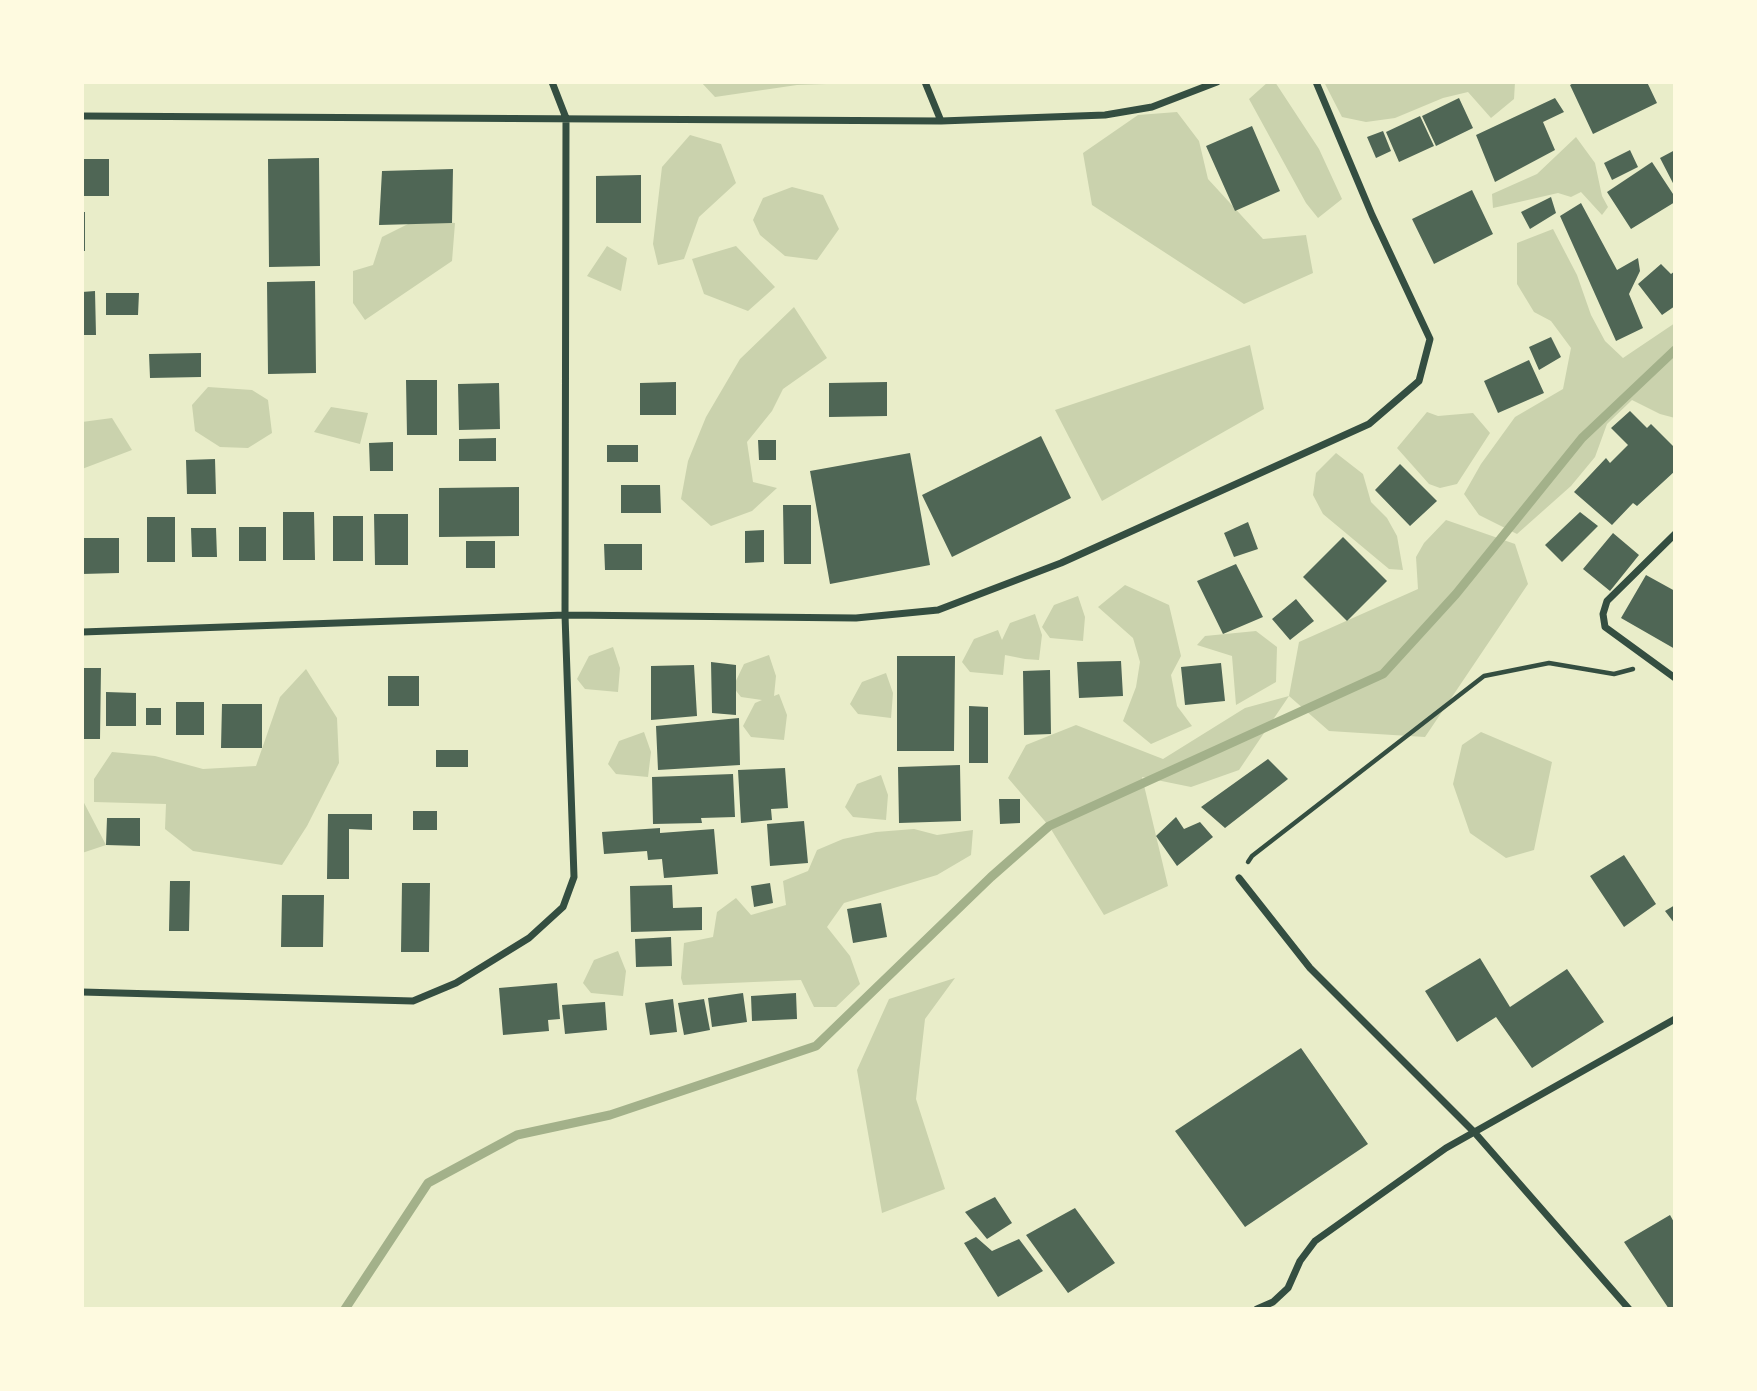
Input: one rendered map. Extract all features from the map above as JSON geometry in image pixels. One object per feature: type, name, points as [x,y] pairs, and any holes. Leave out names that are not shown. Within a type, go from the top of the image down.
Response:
[{"type":"street","points":[[82,992],[414,1001],[456,983],[529,938],[563,907],[574,877],[565,615],[566,118],[552,82]]},
{"type":"street","points":[[925,82],[941,121]]},
{"type":"street","points":[[82,116],[941,121],[1105,115],[1152,107],[1217,82]]},
{"type":"street","points":[[82,632],[565,615],[856,618],[938,610],[1062,563],[1369,424],[1419,382],[1430,339],[1372,215],[1316,82]]},
{"type":"street","points":[[1675,534],[1607,601],[1603,614],[1605,627],[1675,678]]},
{"type":"street","points":[[1238,878],[1310,968],[1475,1133],[1629,1309]]},
{"type":"street","points":[[1257,1309],[1273,1302],[1288,1288],[1300,1262],[1315,1241],[1446,1148],[1675,1019]]},
{"type":"path","points":[[1238,878],[1252,856],[1484,676],[1549,663],[1614,674],[1628,671],[1650,659]]},
{"type":"green space","points":[[701,82],[885,82],[797,85],[715,97]]},
{"type":"green space","points":[[1268,82],[1275,82],[1319,149],[1342,199],[1318,218],[1306,203],[1249,99]]},
{"type":"green space","points":[[1324,82],[1515,82],[1514,99],[1491,118],[1468,92],[1443,98],[1395,118],[1366,122],[1342,117]]},
{"type":"green space","points":[[1177,112],[1199,141],[1208,179],[1263,239],[1306,235],[1313,273],[1244,304],[1092,205],[1083,153],[1138,115]]},
{"type":"green space","points":[[690,135],[721,144],[736,183],[699,217],[684,259],[658,265],[653,244],[662,167]]},
{"type":"green space","points":[[1576,137],[1595,163],[1602,196],[1608,207],[1602,215],[1581,192],[1571,197],[1558,193],[1493,208],[1492,194],[1537,174]]},
{"type":"green space","points":[[792,187],[823,195],[839,229],[817,260],[785,256],[760,235],[753,220],[763,198]]},
{"type":"green space","points":[[416,220],[455,223],[452,261],[365,320],[353,303],[353,271],[373,265],[382,237]]},
{"type":"green space","points":[[1553,229],[1577,275],[1591,315],[1605,341],[1623,358],[1675,323],[1675,418],[1660,414],[1632,400],[1607,424],[1595,457],[1571,486],[1517,534],[1479,515],[1464,494],[1481,464],[1515,417],[1563,389],[1571,348],[1551,321],[1534,312],[1517,284],[1517,243]]},
{"type":"green space","points":[[607,246],[627,258],[621,291],[587,276]]},
{"type":"green space","points":[[736,246],[775,287],[748,311],[704,294],[692,259]]},
{"type":"green space","points":[[794,307],[827,358],[783,389],[772,411],[747,442],[753,482],[777,488],[752,511],[711,526],[681,499],[688,461],[706,417],[740,359]]},
{"type":"green space","points":[[1250,345],[1264,409],[1102,501],[1055,410]]},
{"type":"green space","points":[[208,387],[252,390],[268,400],[272,433],[248,448],[220,447],[195,431],[192,405]]},
{"type":"green space","points":[[331,407],[368,413],[360,444],[314,432]]},
{"type":"green space","points":[[1427,412],[1438,416],[1473,413],[1490,433],[1457,484],[1440,488],[1429,484],[1397,448]]},
{"type":"green space","points":[[112,418],[132,450],[82,469],[82,422]]},
{"type":"green space","points":[[1336,453],[1363,474],[1371,502],[1387,518],[1397,536],[1403,570],[1389,569],[1323,514],[1313,495],[1316,473]]},
{"type":"green space","points":[[1446,520],[1515,544],[1528,584],[1425,737],[1329,731],[1289,696],[1299,642],[1418,589],[1416,557],[1424,543]]},
{"type":"green space","points":[[1125,585],[1169,605],[1181,656],[1171,675],[1177,706],[1192,726],[1151,744],[1123,721],[1136,687],[1140,662],[1133,638],[1098,607]]},
{"type":"green space","points":[[1078,596],[1085,617],[1083,641],[1050,638],[1042,627],[1054,605]]},
{"type":"green space","points":[[1035,614],[1042,635],[1039,660],[1005,655],[1003,675],[970,672],[962,662],[974,639],[998,630],[1002,640],[1010,623]]},
{"type":"green space","points":[[1256,631],[1277,647],[1276,682],[1236,705],[1232,656],[1197,645],[1205,636]]},
{"type":"green space","points":[[613,647],[620,668],[618,692],[585,689],[577,679],[589,656]]},
{"type":"green space","points":[[769,655],[776,676],[774,696],[779,694],[787,715],[784,740],[751,737],[743,726],[755,703],[762,700],[741,697],[733,687],[744,664]]},
{"type":"green space","points":[[306,669],[337,718],[339,763],[307,826],[282,865],[193,851],[165,829],[166,804],[94,802],[94,779],[112,752],[155,756],[203,769],[256,766],[280,697]]},
{"type":"green space","points":[[886,673],[893,693],[891,718],[858,714],[850,704],[862,682]]},
{"type":"green space","points":[[1289,696],[1239,770],[1191,787],[1142,777],[1168,886],[1104,915],[1049,826],[1008,778],[1026,745],[1076,725],[1163,759],[1245,708]]},
{"type":"green space","points":[[644,732],[651,752],[648,777],[616,774],[608,764],[619,741]]},
{"type":"green space","points":[[1481,732],[1552,762],[1534,850],[1506,858],[1470,833],[1453,784],[1462,745]]},
{"type":"green space","points":[[881,775],[888,795],[886,820],[853,817],[845,807],[857,784]]},
{"type":"green space","points":[[82,799],[106,845],[82,853]]},
{"type":"green space","points":[[914,829],[937,835],[973,830],[971,855],[937,875],[844,903],[827,927],[850,956],[860,984],[836,1007],[814,1007],[801,980],[683,985],[681,978],[684,943],[713,937],[717,912],[736,898],[751,915],[786,905],[783,881],[808,871],[817,850],[843,839],[876,832]]},
{"type":"green space","points":[[618,951],[626,971],[623,996],[591,993],[583,983],[594,960]]},
{"type":"green space","points":[[955,978],[925,1019],[916,1099],[945,1189],[882,1213],[857,1070],[889,999]]},
{"type":"building","points":[[1575,82],[1647,82],[1657,103],[1593,134],[1570,85]]},
{"type":"building","points":[[1459,98],[1473,128],[1436,146],[1422,116]]},
{"type":"building","points":[[1555,98],[1564,112],[1543,122],[1555,150],[1495,182],[1476,135]]},
{"type":"building","points":[[1420,116],[1434,146],[1399,162],[1386,132]]},
{"type":"building","points":[[1252,126],[1280,191],[1235,211],[1206,146]]},
{"type":"building","points":[[1383,131],[1391,151],[1376,158],[1367,137]]},
{"type":"building","points":[[1630,150],[1638,167],[1612,180],[1604,163]]},
{"type":"building","points":[[1675,150],[1675,187],[1660,158]]},
{"type":"building","points":[[319,158],[320,266],[269,267],[268,159]]},
{"type":"building","points":[[82,159],[109,159],[109,196],[82,196]]},
{"type":"building","points":[[1652,162],[1675,197],[1675,202],[1631,229],[1607,192]]},
{"type":"building","points":[[453,169],[452,223],[379,225],[382,171]]},
{"type":"building","points":[[641,175],[641,223],[596,223],[596,176]]},
{"type":"building","points":[[1472,190],[1493,234],[1434,264],[1412,219]]},
{"type":"building","points":[[1551,197],[1556,213],[1530,229],[1521,212]]},
{"type":"building","points":[[1581,203],[1617,270],[1638,258],[1640,271],[1629,294],[1643,328],[1616,341],[1560,216]]},
{"type":"building","points":[[82,212],[85,212],[85,251],[82,251]]},
{"type":"building","points":[[1661,264],[1671,274],[1675,271],[1675,306],[1662,315],[1638,284]]},
{"type":"building","points":[[315,281],[316,373],[268,374],[267,282]]},
{"type":"building","points":[[95,291],[96,335],[82,335],[82,292]]},
{"type":"building","points":[[106,293],[139,293],[138,315],[106,315]]},
{"type":"building","points":[[1551,337],[1561,357],[1539,370],[1529,347]]},
{"type":"building","points":[[201,353],[201,377],[150,378],[149,354]]},
{"type":"building","points":[[1529,360],[1544,393],[1498,413],[1484,381]]},
{"type":"building","points":[[406,380],[437,380],[437,435],[407,435]]},
{"type":"building","points":[[676,382],[676,415],[640,415],[640,383]]},
{"type":"building","points":[[887,382],[887,416],[829,417],[829,383]]},
{"type":"building","points":[[499,383],[500,429],[459,430],[458,384]]},
{"type":"building","points":[[1630,411],[1647,428],[1651,424],[1675,448],[1675,471],[1637,506],[1633,503],[1612,525],[1574,492],[1606,458],[1610,463],[1628,445],[1611,428]]},
{"type":"building","points":[[1041,436],[1071,498],[952,557],[922,495]]},
{"type":"building","points":[[496,438],[496,461],[459,461],[459,439]]},
{"type":"building","points":[[758,440],[776,440],[776,460],[759,460]]},
{"type":"building","points":[[393,442],[393,471],[370,471],[369,443]]},
{"type":"building","points":[[607,445],[638,445],[638,462],[607,462]]},
{"type":"building","points":[[910,453],[930,565],[830,584],[810,471]]},
{"type":"building","points":[[215,459],[216,494],[187,494],[186,460]]},
{"type":"building","points":[[1400,464],[1437,501],[1410,526],[1375,490]]},
{"type":"building","points":[[621,485],[660,485],[661,513],[621,513]]},
{"type":"building","points":[[519,487],[519,536],[439,537],[439,488]]},
{"type":"building","points":[[783,505],[811,505],[811,564],[784,564]]},
{"type":"building","points":[[283,512],[314,512],[315,560],[283,560]]},
{"type":"building","points":[[1580,512],[1598,526],[1562,562],[1545,545]]},
{"type":"building","points":[[374,514],[408,514],[408,565],[375,565]]},
{"type":"building","points":[[333,516],[363,516],[363,561],[333,561]]},
{"type":"building","points":[[147,517],[175,517],[175,562],[147,562]]},
{"type":"building","points":[[1248,522],[1258,549],[1234,557],[1224,533]]},
{"type":"building","points":[[239,527],[266,527],[266,561],[239,561]]},
{"type":"building","points":[[191,528],[216,528],[217,557],[192,557]]},
{"type":"building","points":[[764,530],[764,562],[745,563],[745,531]]},
{"type":"building","points":[[1613,533],[1639,555],[1610,591],[1583,569]]},
{"type":"building","points":[[1343,537],[1387,581],[1347,621],[1303,577]]},
{"type":"building","points":[[82,538],[119,538],[119,573],[82,574]]},
{"type":"building","points":[[466,541],[495,541],[495,568],[466,568]]},
{"type":"building","points":[[604,544],[642,544],[642,570],[605,570]]},
{"type":"building","points":[[1236,564],[1263,617],[1223,634],[1197,581]]},
{"type":"building","points":[[1646,575],[1675,591],[1675,649],[1621,618]]},
{"type":"building","points":[[1296,599],[1314,621],[1290,640],[1272,619]]},
{"type":"building","points":[[897,656],[955,656],[954,751],[897,751]]},
{"type":"building","points":[[1121,661],[1123,696],[1079,698],[1077,662]]},
{"type":"building","points":[[711,662],[736,665],[736,715],[712,713]]},
{"type":"building","points":[[1221,663],[1225,701],[1185,705],[1181,667]]},
{"type":"building","points":[[694,665],[697,716],[651,720],[651,666]]},
{"type":"building","points":[[82,668],[101,668],[100,739],[82,739]]},
{"type":"building","points":[[1050,670],[1051,734],[1024,735],[1023,671]]},
{"type":"building","points":[[388,676],[419,676],[419,706],[388,706]]},
{"type":"building","points":[[106,692],[136,693],[136,726],[106,726]]},
{"type":"building","points":[[176,702],[204,702],[204,735],[176,735]]},
{"type":"building","points":[[222,704],[262,704],[262,748],[221,748]]},
{"type":"building","points":[[969,706],[988,707],[988,763],[969,763]]},
{"type":"building","points":[[146,708],[161,708],[161,725],[146,725]]},
{"type":"building","points":[[739,718],[740,765],[658,770],[656,726]]},
{"type":"building","points":[[436,750],[468,750],[468,767],[436,767]]},
{"type":"building","points":[[1268,759],[1288,779],[1225,828],[1201,807]]},
{"type":"building","points":[[960,765],[961,821],[899,823],[898,767]]},
{"type":"building","points":[[785,768],[788,808],[771,809],[772,820],[741,823],[738,770]]},
{"type":"building","points":[[733,774],[735,817],[701,818],[702,823],[653,824],[652,777]]},
{"type":"building","points":[[999,799],[1020,799],[1020,823],[1000,824]]},
{"type":"building","points":[[413,811],[437,811],[437,830],[413,830]]},
{"type":"building","points":[[328,814],[372,814],[372,830],[349,829],[349,879],[327,879]]},
{"type":"building","points":[[1176,817],[1184,829],[1200,822],[1213,837],[1177,866],[1156,836]]},
{"type":"building","points":[[107,818],[140,818],[140,846],[106,845]]},
{"type":"building","points":[[804,821],[808,863],[770,866],[767,824]]},
{"type":"building","points":[[660,828],[660,833],[714,829],[718,874],[664,878],[662,859],[648,860],[647,851],[604,854],[602,832]]},
{"type":"building","points":[[1624,855],[1656,904],[1624,927],[1590,876]]},
{"type":"building","points":[[170,881],[190,881],[189,931],[169,931]]},
{"type":"building","points":[[402,883],[430,883],[429,952],[401,952]]},
{"type":"building","points":[[770,883],[773,903],[754,907],[751,886]]},
{"type":"building","points":[[672,885],[673,908],[702,907],[702,930],[631,932],[630,886]]},
{"type":"building","points":[[282,895],[324,895],[323,947],[281,947]]},
{"type":"building","points":[[881,903],[887,937],[853,943],[847,909]]},
{"type":"building","points":[[1675,905],[1675,924],[1665,911]]},
{"type":"building","points":[[671,937],[672,966],[636,967],[635,939]]},
{"type":"building","points":[[1480,958],[1510,1007],[1567,969],[1604,1022],[1532,1068],[1496,1017],[1457,1042],[1425,991]]},
{"type":"building","points":[[557,983],[560,1019],[548,1020],[549,1031],[503,1035],[499,988]]},
{"type":"building","points":[[743,993],[747,1022],[712,1027],[708,998]]},
{"type":"building","points":[[796,993],[797,1019],[752,1021],[751,996]]},
{"type":"building","points":[[673,999],[677,1032],[650,1035],[645,1003]]},
{"type":"building","points":[[704,999],[710,1030],[684,1035],[678,1003]]},
{"type":"building","points":[[605,1002],[607,1030],[565,1034],[562,1005]]},
{"type":"building","points":[[1301,1048],[1368,1144],[1245,1227],[1175,1131]]},
{"type":"building","points":[[995,1197],[1012,1223],[987,1239],[965,1212]]},
{"type":"building","points":[[1075,1208],[1115,1263],[1068,1293],[1026,1235]]},
{"type":"building","points":[[1670,1215],[1675,1224],[1675,1309],[1669,1309],[1624,1242]]},
{"type":"building","points":[[976,1237],[992,1251],[1019,1239],[1043,1271],[998,1297],[964,1243]]},
{"type":"waterway","points":[[345,1309],[428,1183],[517,1135],[610,1115],[816,1046],[991,877],[1049,826],[1383,674],[1456,594],[1582,438],[1675,350]]}]
